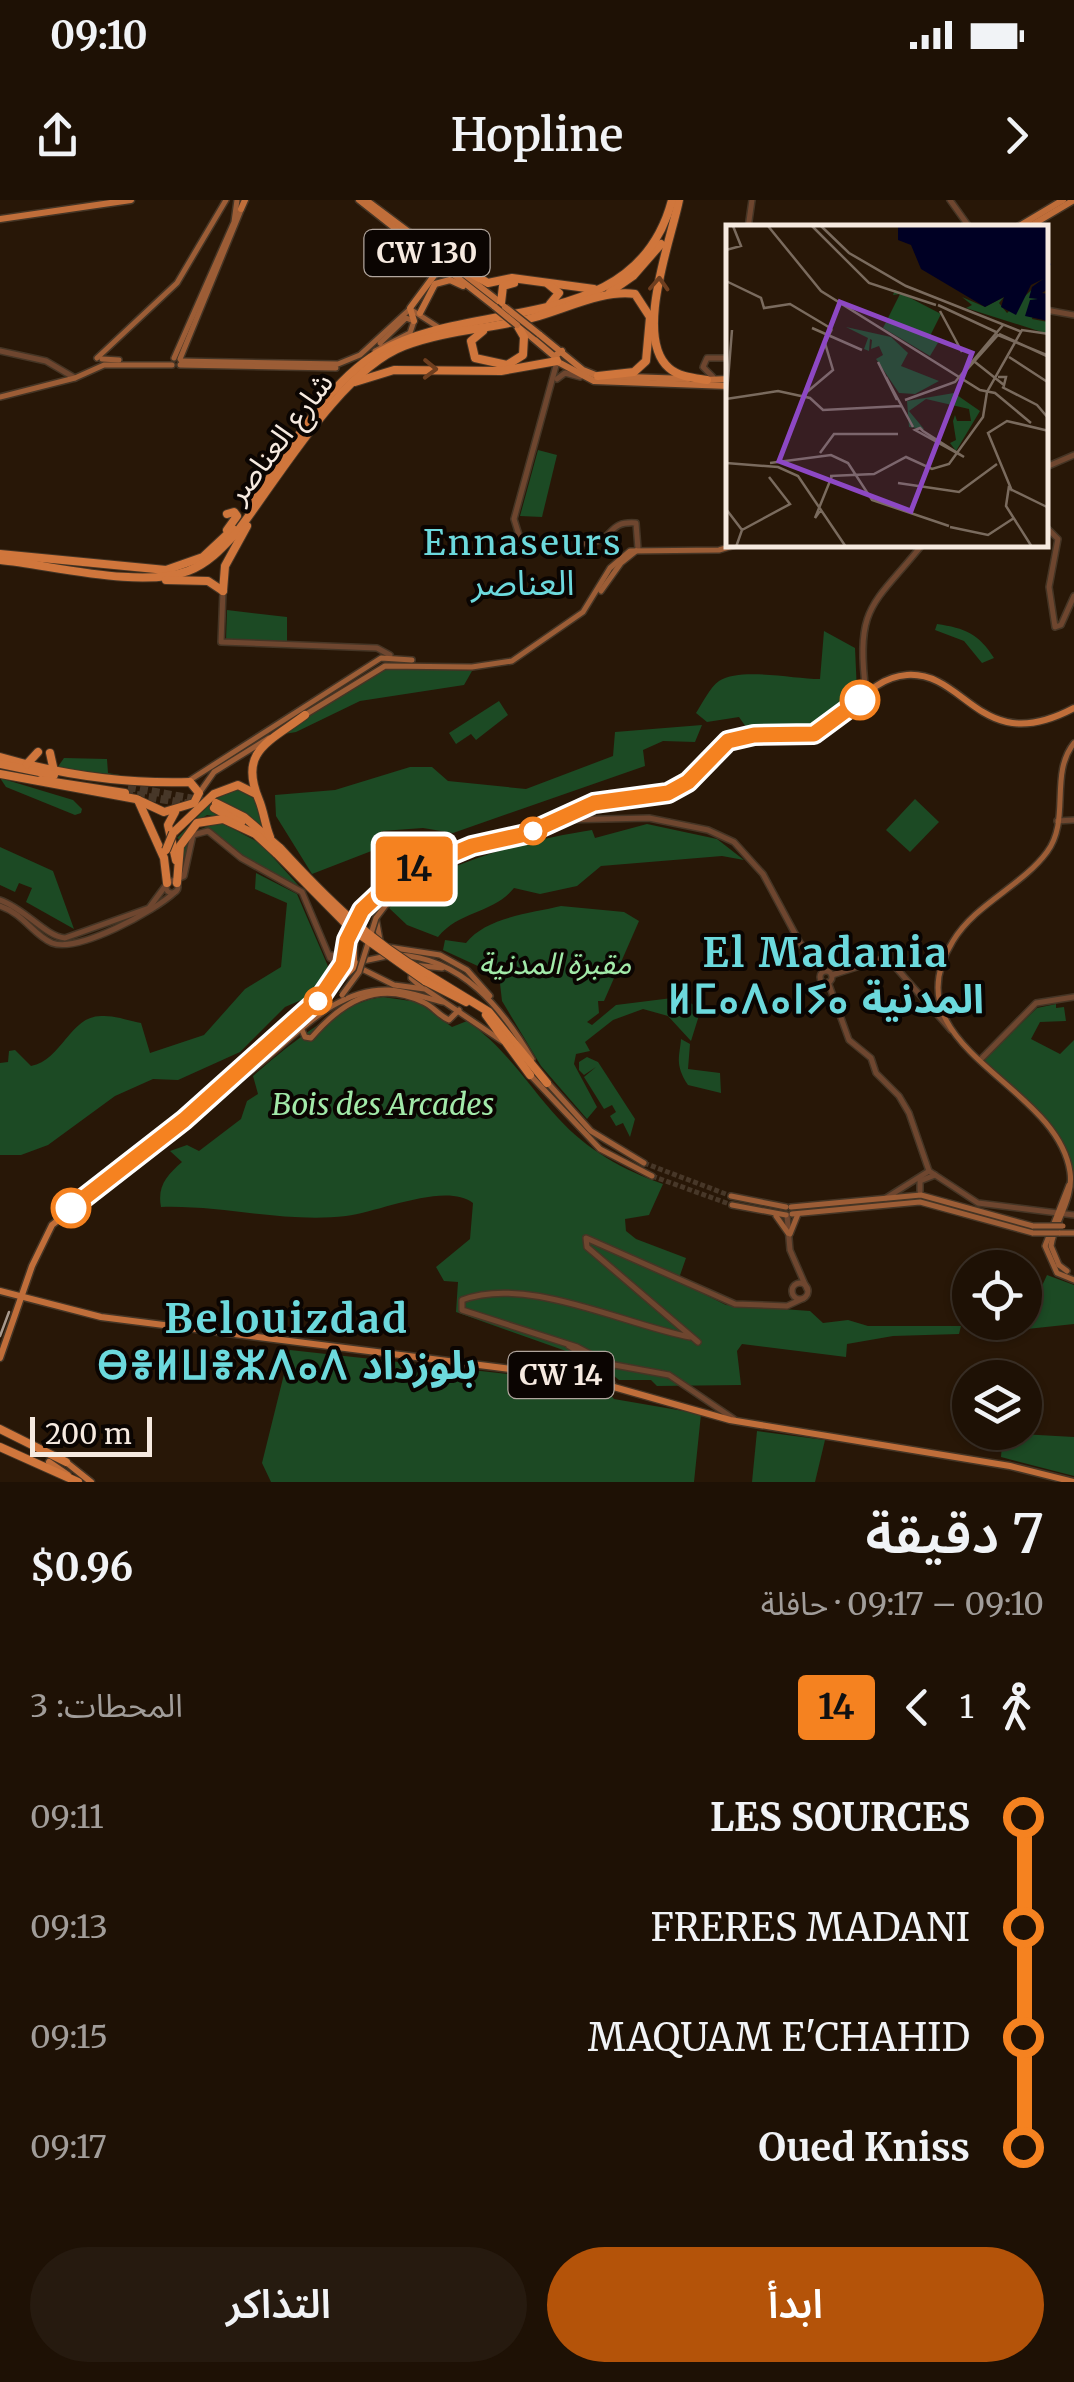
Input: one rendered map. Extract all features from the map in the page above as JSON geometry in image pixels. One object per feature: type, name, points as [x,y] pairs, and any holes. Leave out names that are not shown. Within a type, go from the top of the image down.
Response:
[{"type":"highway","points":[[0,557],[147,570],[184,566],[207,555],[235,527],[340,385],[358,368],[410,338],[543,308],[608,286],[646,252],[672,200]]},
{"type":"highway","points":[[680,200],[660,264],[657,344],[662,360],[672,371],[706,380]]},
{"type":"highway","points":[[598,299],[633,276],[671,228]]},
{"type":"highway","points":[[444,258],[488,283],[512,278],[552,281],[585,291],[608,286]]},
{"type":"highway","points":[[500,306],[500,292],[507,284],[555,286],[558,297],[543,308]]},
{"type":"highway","points":[[598,299],[636,294],[648,308],[651,332],[650,351],[640,368],[628,374],[598,376]]},
{"type":"highway","name":"شارع العناصر","points":[[0,557],[146,576],[190,570],[220,551],[362,370],[401,347],[520,323],[598,299]]},
{"type":"highway","points":[[520,323],[526,345],[516,362],[491,365],[475,358],[470,348],[474,335],[520,323]]},
{"type":"highway","points":[[340,395],[366,376],[394,370],[501,370],[558,361]]},
{"type":"highway","points":[[92,570],[156,580],[208,581],[224,591],[227,560],[274,482]]},
{"type":"highway","points":[[207,555],[236,520],[234,512],[226,514]]},
{"type":"highway","points":[[278,851],[270,838],[250,774],[255,755],[304,715]]},
{"type":"highway","points":[[24,748],[26,764]]},
{"type":"highway","points":[[26,764],[38,752]]},
{"type":"highway","points":[[50,753],[54,770]]},
{"type":"highway","points":[[0,761],[130,792],[147,815],[172,884]]},
{"type":"highway","points":[[0,761],[54,770],[177,810]]},
{"type":"highway","points":[[0,774],[130,792],[184,782],[197,787],[198,798],[177,810],[168,825],[178,869]]},
{"type":"highway","points":[[147,815],[152,791],[167,784]]},
{"type":"highway","points":[[172,884],[166,850],[173,833],[226,786],[245,786],[257,796]]},
{"type":"highway","points":[[270,838],[215,806],[278,851],[349,927],[426,981],[486,1016],[530,1075]]},
{"type":"highway","points":[[172,884],[184,839],[203,820],[222,819],[253,832]]},
{"type":"highway","points":[[426,981],[489,1012],[547,1083]]},
{"type":"highway","points":[[0,1438],[48,1462]]},
{"type":"highway","points":[[0,1438],[66,1462]]},
{"type":"highway","points":[[0,1438],[78,1482]]},
{"type":"main road","points":[[0,217],[100,200]]},
{"type":"main road","points":[[0,217],[131,200]]},
{"type":"main road","points":[[0,397],[76,378],[98,362],[178,283],[226,200]]},
{"type":"main road","name":"CW 130","points":[[362,200],[476,293],[598,376]]},
{"type":"main road","name":"CW 130","points":[[362,200],[444,258],[580,377],[623,384],[726,386]]},
{"type":"main road","points":[[1021,225],[1064,200]]},
{"type":"main road","points":[[1032,225],[1074,200]]},
{"type":"main road","points":[[176,362],[241,202]]},
{"type":"main road","points":[[211,364],[338,364],[360,355],[410,310],[436,273],[432,257]]},
{"type":"main road","points":[[420,313],[425,296],[438,282],[455,282],[476,293]]},
{"type":"main road","points":[[410,310],[438,327],[490,319]]},
{"type":"main road","points":[[358,368],[378,349],[412,332],[410,310]]},
{"type":"main road","points":[[98,362],[340,367],[362,357],[406,318],[414,321]]},
{"type":"main road","points":[[558,361],[566,353]]},
{"type":"main road","points":[[598,376],[725,379]]},
{"type":"main road","points":[[198,798],[214,772],[391,665],[504,664],[523,655],[574,620],[596,596],[619,557],[638,549],[726,548]]},
{"type":"main road","points":[[184,782],[391,656],[475,666]]},
{"type":"main road","points":[[391,656],[391,665]]},
{"type":"main road","points":[[0,1358],[26,1283],[52,1225],[223,1088],[320,998],[348,962],[354,925],[382,888],[422,866],[606,800],[656,796],[678,789],[720,747],[740,737],[814,734],[888,680],[909,675],[935,680],[974,710],[1012,723],[1045,720],[1074,708]]},
{"type":"main road","points":[[1074,743],[1062,760],[1057,822],[1046,854],[954,938],[938,976],[938,1004],[951,1030],[1053,1134],[1066,1158],[1070,1183],[1045,1246],[1074,1278]]},
{"type":"main road","points":[[223,1088],[252,1071],[342,995],[358,972],[376,918],[401,885],[501,840]]},
{"type":"main road","points":[[422,866],[470,853]]},
{"type":"main road","points":[[376,918],[378,938],[390,948],[437,953],[468,970],[547,1083],[591,1132],[644,1164]]},
{"type":"main road","points":[[348,962],[416,956],[458,974],[494,1003]]},
{"type":"main road","points":[[348,962],[394,985],[426,981]]},
{"type":"main road","points":[[446,1002],[426,981],[411,978],[412,966],[431,965],[458,974]]},
{"type":"main road","points":[[314,1019],[369,992],[407,992],[446,1002],[497,1036],[600,1148],[652,1176]]},
{"type":"main road","points":[[302,1030],[305,1037],[312,1038],[344,1004],[376,995],[420,1000],[450,1020],[460,1010]]},
{"type":"main road","points":[[931,1010],[938,1004]]},
{"type":"main road","points":[[731,1196],[790,1212],[886,1198],[942,1198],[1033,1229]]},
{"type":"main road","points":[[732,1205],[769,1213],[920,1202],[968,1218],[1033,1229],[1074,1230]]},
{"type":"main road","points":[[789,1234],[790,1212]]},
{"type":"main road","points":[[769,1213],[781,1220],[789,1234]]},
{"type":"main road","points":[[26,1283],[40,1303]]},
{"type":"main road","name":"CW 14","points":[[0,1291],[101,1316],[459,1360],[613,1385],[737,1422],[1010,1466],[1074,1482]]},
{"type":"main road","points":[[48,1462],[78,1482]]},
{"type":"main road","points":[[66,1462],[92,1482]]},
{"type":"street","points":[[748,225],[752,200]]},
{"type":"street","points":[[950,200],[968,225]]},
{"type":"street","points":[[1049,310],[1074,314]]},
{"type":"street","points":[[0,351],[46,362],[76,378]]},
{"type":"street","points":[[725,379],[708,376],[704,362],[726,358]]},
{"type":"street","points":[[558,361],[514,519],[518,540],[522,548],[551,540],[592,542],[620,522],[636,523],[638,549]]},
{"type":"street","points":[[555,382],[564,373],[580,377]]},
{"type":"street","points":[[1049,466],[1074,455]]},
{"type":"street","points":[[1049,530],[1058,539],[1049,587],[1054,626],[1061,625],[1074,596]]},
{"type":"street","points":[[866,693],[864,646],[870,605],[919,548]]},
{"type":"street","points":[[224,591],[222,642],[378,648],[391,656]]},
{"type":"street","points":[[580,809],[585,821]]},
{"type":"street","points":[[557,820],[649,818],[708,830],[734,842],[763,874],[800,943],[828,976],[849,1040],[870,1058],[876,1073],[900,1096],[932,1173],[978,1203],[1074,1216]]},
{"type":"street","points":[[1057,822],[1074,820]]},
{"type":"street","points":[[0,903],[27,912],[53,936],[64,938],[144,910],[184,876],[191,839],[198,832],[208,831],[241,858],[297,887],[309,903],[332,960],[348,962]]},
{"type":"street","points":[[828,976],[890,960],[951,1030]]},
{"type":"street","points":[[980,1060],[1036,1003],[1074,997]]},
{"type":"street","points":[[920,1191],[920,1181],[932,1173]]},
{"type":"street","points":[[886,1198],[932,1173]]},
{"type":"street","points":[[762,1306],[786,1304],[793,1295],[799,1273],[789,1234],[790,1212]]},
{"type":"street","points":[[690,1338],[587,1247],[586,1238],[598,1240],[622,1257],[716,1298],[762,1306],[793,1306],[804,1298],[807,1289],[792,1253]]},
{"type":"street","points":[[794,1286],[803,1284],[807,1289]]},
{"type":"street","points":[[698,1342],[538,1298],[486,1294],[462,1300],[462,1310],[569,1346],[609,1364],[670,1375],[737,1422]]},
{"type":"street","points":[[793,1295],[804,1298]]},
{"type":"street","points":[[569,1346],[604,1368],[613,1385]]},
{"type":"green space","points":[[538,450],[557,455],[542,517],[520,516]]},
{"type":"green space","points":[[227,610],[287,617],[287,642],[226,640]]},
{"type":"green space","points":[[937,624],[970,634],[994,658],[982,663],[964,641],[935,630]]},
{"type":"green space","points":[[824,631],[855,648],[857,692],[837,712],[811,729],[746,727],[739,717],[707,722],[696,713],[712,687],[729,677],[754,674],[820,679]]},
{"type":"green space","points":[[383,667],[472,671],[464,685],[360,701],[296,732],[273,736]]},
{"type":"green space","points":[[499,701],[508,715],[476,740],[471,734],[456,744],[449,733]]},
{"type":"green space","points":[[702,725],[695,742],[663,741],[643,750],[645,766],[453,833],[423,828],[382,831],[374,850],[312,874],[276,816],[275,795],[335,790],[410,767],[432,767],[448,781],[526,789],[613,756],[615,732]]},
{"type":"green space","points":[[64,758],[107,759],[108,773],[126,776],[57,768]]},
{"type":"green space","points":[[0,778],[73,800],[81,813],[75,815],[6,787]]},
{"type":"green space","points":[[236,789],[255,799],[262,828],[239,811],[231,819],[207,815],[190,826],[180,840],[177,838],[214,800]]},
{"type":"green space","points":[[915,799],[939,822],[910,852],[886,830]]},
{"type":"green space","points":[[222,823],[260,843],[299,886],[247,861],[205,828],[192,836],[201,829],[210,825]]},
{"type":"green space","points":[[647,824],[717,839],[744,860],[722,856],[601,866],[577,886],[540,894],[514,888],[438,937],[407,925],[389,908],[430,879],[484,856],[568,834],[592,830],[595,838]]},
{"type":"green space","points":[[190,838],[180,877],[182,855]]},
{"type":"green space","points":[[0,847],[53,871],[74,929],[26,902],[32,888],[19,883],[15,892],[0,885]]},
{"type":"green space","points":[[256,873],[297,894],[330,971],[322,991],[285,1007],[240,1052],[178,1080],[153,1079],[115,1096],[48,1145],[21,1155],[0,1155],[0,1063],[8,1062],[9,1051],[15,1050],[31,1066],[51,1056],[81,1023],[106,1016],[141,1023],[150,1053],[204,1035],[245,989],[281,967],[287,903],[255,889]]},
{"type":"green space","name":"مقبرة المدنية","points":[[561,906],[624,912],[639,921],[604,1001],[598,1001],[599,1013],[587,1022],[592,1025],[616,1005],[680,997],[701,1009],[691,1041],[668,1016],[643,1009],[613,1020],[585,1042],[590,1051],[576,1054],[574,1064],[597,1107],[587,1119],[541,1066],[502,1001],[498,966],[480,967],[443,950],[445,940],[466,943],[497,922]]},
{"type":"green space","name":"Bois des Arcades","points":[[383,997],[418,1002],[452,1027],[467,1021],[505,1055],[581,1140],[620,1165],[663,1184],[649,1215],[625,1219],[626,1231],[636,1239],[686,1258],[678,1281],[726,1305],[810,1311],[823,1323],[848,1320],[868,1326],[952,1326],[952,1334],[893,1336],[847,1344],[846,1357],[742,1344],[737,1351],[741,1385],[657,1386],[651,1380],[619,1380],[597,1362],[456,1312],[458,1282],[444,1281],[436,1267],[470,1239],[473,1203],[461,1197],[429,1197],[323,1218],[161,1207],[164,1182],[182,1162],[170,1151],[187,1145],[199,1151],[241,1119],[247,1101],[258,1094],[253,1076],[297,1040],[367,1000]]},
{"type":"green space","points":[[1056,1004],[1056,1008],[1064,1007],[1066,1021],[1040,1022],[1031,1039],[1060,1054],[1074,1040],[1074,1175],[1046,1128],[983,1060],[1037,1008]]},
{"type":"green space","points":[[681,1039],[690,1044],[688,1069],[720,1073],[721,1093],[688,1085],[679,1065]]},
{"type":"green space","points":[[587,1057],[598,1062],[635,1119],[630,1137],[623,1123],[616,1126],[610,1116],[616,1112],[612,1105],[604,1109],[584,1077],[596,1067],[584,1075],[579,1070],[579,1062]]},
{"type":"green space","points":[[1047,1275],[1074,1285],[1074,1324],[1042,1327],[1042,1286]]},
{"type":"green space","points":[[290,1350],[600,1384],[614,1399],[701,1414],[694,1482],[271,1482],[262,1463]]},
{"type":"green space","points":[[757,1431],[825,1440],[815,1482],[752,1482]]},
{"type":"green space","points":[[1042,1435],[1074,1437],[1074,1476],[1001,1457],[1002,1450],[1042,1450]]},
{"type":"tunnel","points":[[128,787],[216,803]]},
{"type":"tunnel","points":[[125,793],[190,804]]},
{"type":"tunnel","points":[[644,1163],[731,1196]]},
{"type":"tunnel","points":[[652,1176],[732,1205]]},
{"type":"tram line","points":[[0,1336],[9,1312]]},
{"type":"bus line","name":"14","points":[[71,1208],[184,1120],[302,1018],[335,979],[343,964],[347,940],[362,910],[396,878],[472,846],[526,834],[594,803],[668,793],[688,782],[728,741],[754,735],[801,738],[814,734],[829,727],[860,700]]},
{"type":"district","name":"Ennaseurs العناصر","points":[[523,563]]},
{"type":"district","name":"El Madania ⵍⵎⴰⴷⴰⵏⵢⴰ المدنية","points":[[826,976]]},
{"type":"district","name":"Belouizdad ⴱⴻⵍⵡⴻⵣⴷⴰⴷ بلوزداد","points":[[287,1342]]}]
